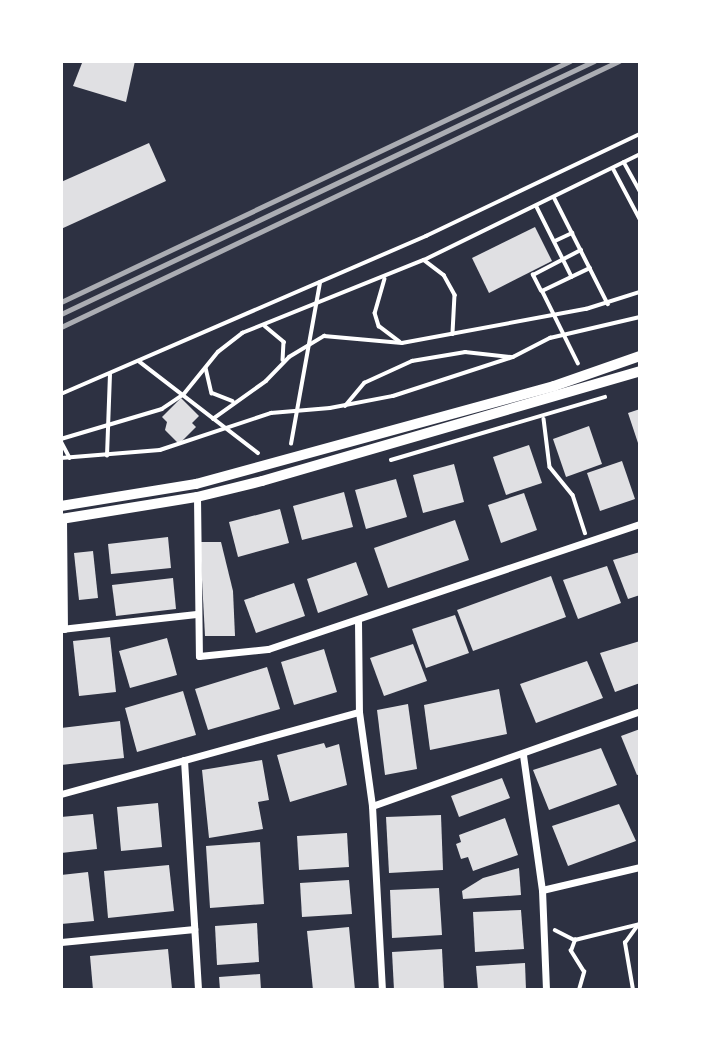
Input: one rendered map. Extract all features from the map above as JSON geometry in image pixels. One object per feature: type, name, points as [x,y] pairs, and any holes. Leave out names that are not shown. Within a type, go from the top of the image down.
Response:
[{"type":"main road","points":[[61,506],[196,484],[554,386],[640,356]]},
{"type":"main road","points":[[62,519],[197,497],[469,423],[640,370]]},
{"type":"street","points":[[197,497],[195,614],[199,656],[268,649],[358,621],[640,524]]},
{"type":"street","points":[[62,519],[63,629],[195,614]]},
{"type":"street","points":[[358,621],[359,712],[372,806],[382,990]]},
{"type":"street","points":[[372,806],[523,755],[640,711]]},
{"type":"street","points":[[61,794],[359,712]]},
{"type":"street","points":[[523,755],[542,890],[546,990]]},
{"type":"street","points":[[184,760],[198,990]]},
{"type":"street","points":[[542,890],[640,867]]},
{"type":"street","points":[[61,942],[194,929]]},
{"type":"path","points":[[61,394],[320,282],[640,134]]},
{"type":"path","points":[[70,458],[61,440],[162,409],[183,395],[231,339],[316,307],[424,260],[640,153]]},
{"type":"path","points":[[624,162],[640,191]]},
{"type":"path","points":[[613,167],[640,219]]},
{"type":"path","points":[[554,197],[608,303]]},
{"type":"path","points":[[536,206],[572,276]]},
{"type":"path","points":[[554,242],[572,233]]},
{"type":"path","points":[[579,366],[533,275],[581,250]]},
{"type":"path","points":[[424,260],[444,275],[455,295],[453,334]]},
{"type":"path","points":[[542,292],[590,268]]},
{"type":"path","points":[[386,277],[375,306],[377,320],[402,344]]},
{"type":"path","points":[[290,450],[320,282]]},
{"type":"path","points":[[214,419],[233,401],[256,390],[282,362],[309,345],[332,335],[402,344],[608,303],[640,292]]},
{"type":"path","points":[[61,458],[160,450],[271,413],[345,406],[393,396],[513,357],[563,334],[640,317]]},
{"type":"path","points":[[265,326],[284,342],[282,362]]},
{"type":"path","points":[[345,406],[364,383],[412,361],[465,352],[513,357]]},
{"type":"path","points":[[139,361],[263,457]]},
{"type":"path","points":[[206,368],[212,393],[233,401]]},
{"type":"path","points":[[107,456],[110,373]]},
{"type":"path","points":[[545,427],[550,467],[573,495],[588,542]]},
{"type":"path","points":[[543,922],[575,940],[640,924]]},
{"type":"path","points":[[633,990],[625,943],[640,924]]},
{"type":"path","points":[[575,940],[571,951],[584,972],[579,990]]},
{"type":"building","points":[[135,61],[126,102],[73,86],[82,63]]},
{"type":"building","points":[[149,143],[166,181],[61,229],[61,182]]},
{"type":"building","points":[[535,227],[552,261],[489,293],[472,258]]},
{"type":"building","points":[[181,398],[199,416],[192,423],[196,427],[179,444],[165,430],[167,422],[162,417]]},
{"type":"building","points":[[640,409],[640,446],[639,446],[628,413]]},
{"type":"building","points":[[589,426],[602,464],[566,477],[553,439]]},
{"type":"building","points":[[529,445],[542,483],[506,495],[493,457]]},
{"type":"building","points":[[622,461],[635,499],[600,511],[587,473]]},
{"type":"building","points":[[454,464],[464,502],[423,513],[413,475]]},
{"type":"building","points":[[396,479],[407,517],[366,529],[355,490]]},
{"type":"building","points":[[344,492],[353,527],[302,540],[293,506]]},
{"type":"building","points":[[524,493],[537,530],[501,543],[488,505]]},
{"type":"building","points":[[280,509],[289,543],[238,557],[229,522]]},
{"type":"building","points":[[455,520],[469,560],[388,588],[374,548]]},
{"type":"building","points":[[168,537],[171,568],[111,574],[108,544]]},
{"type":"building","points":[[200,542],[221,542],[233,591],[235,636],[205,636]]},
{"type":"building","points":[[93,551],[98,598],[79,600],[74,553]]},
{"type":"building","points":[[640,552],[640,595],[628,599],[613,560]]},
{"type":"building","points":[[356,562],[368,595],[318,613],[307,579]]},
{"type":"building","points":[[607,566],[621,603],[578,619],[563,580]]},
{"type":"building","points":[[551,576],[566,617],[473,651],[457,610]]},
{"type":"building","points":[[173,578],[176,609],[116,616],[112,585]]},
{"type":"building","points":[[294,583],[305,616],[256,633],[244,600]]},
{"type":"building","points":[[455,615],[469,653],[426,668],[412,629]]},
{"type":"building","points":[[110,637],[116,692],[79,696],[73,641]]},
{"type":"building","points":[[167,638],[177,675],[130,688],[119,651]]},
{"type":"building","points":[[640,641],[640,683],[615,692],[600,653]]},
{"type":"building","points":[[413,644],[427,681],[384,696],[370,658]]},
{"type":"building","points":[[324,649],[337,692],[294,705],[281,662]]},
{"type":"building","points":[[587,661],[603,698],[536,723],[520,684]]},
{"type":"building","points":[[267,667],[280,709],[208,730],[195,689]]},
{"type":"building","points":[[499,689],[507,734],[430,750],[424,705]]},
{"type":"building","points":[[183,691],[196,735],[137,752],[125,708]]},
{"type":"building","points":[[408,704],[417,769],[385,775],[377,710]]},
{"type":"building","points":[[120,721],[124,758],[61,765],[61,728]]},
{"type":"building","points":[[640,729],[640,774],[637,775],[621,736]]},
{"type":"building","points":[[324,743],[326,748],[339,744],[347,785],[290,802],[277,755]]},
{"type":"building","points":[[601,748],[617,785],[549,810],[533,770]]},
{"type":"building","points":[[262,760],[269,800],[258,802],[263,829],[209,838],[202,770]]},
{"type":"building","points":[[502,778],[510,798],[459,817],[451,796]]},
{"type":"building","points":[[158,803],[162,847],[121,851],[117,807]]},
{"type":"building","points":[[619,804],[636,841],[568,866],[552,826]]},
{"type":"building","points":[[93,814],[97,849],[61,853],[61,817]]},
{"type":"building","points":[[441,815],[443,870],[389,873],[386,817]]},
{"type":"building","points":[[505,818],[518,855],[473,871],[468,857],[461,859],[456,844],[461,842],[459,835]]},
{"type":"building","points":[[347,833],[349,867],[299,870],[297,836]]},
{"type":"building","points":[[260,842],[264,904],[210,908],[206,846]]},
{"type":"building","points":[[169,865],[174,911],[108,918],[104,871]]},
{"type":"building","points":[[519,868],[521,895],[463,899],[462,891],[483,878]]},
{"type":"building","points":[[88,872],[94,921],[61,924],[61,875]]},
{"type":"building","points":[[349,880],[352,914],[302,917],[300,883]]},
{"type":"building","points":[[439,888],[442,935],[392,938],[390,890]]},
{"type":"building","points":[[521,910],[524,949],[475,952],[473,912]]},
{"type":"building","points":[[257,923],[259,962],[217,965],[215,926]]},
{"type":"building","points":[[349,927],[355,990],[313,990],[307,931]]},
{"type":"building","points":[[168,949],[172,989],[93,990],[90,956]]},
{"type":"building","points":[[442,949],[444,990],[394,990],[392,952]]},
{"type":"building","points":[[525,963],[526,990],[478,990],[476,966]]},
{"type":"building","points":[[260,974],[261,990],[220,990],[219,977]]},
{"type":"railway","points":[[61,302],[570,61]]},
{"type":"railway","points":[[61,314],[594,61]]},
{"type":"railway","points":[[61,327],[619,61]]}]
